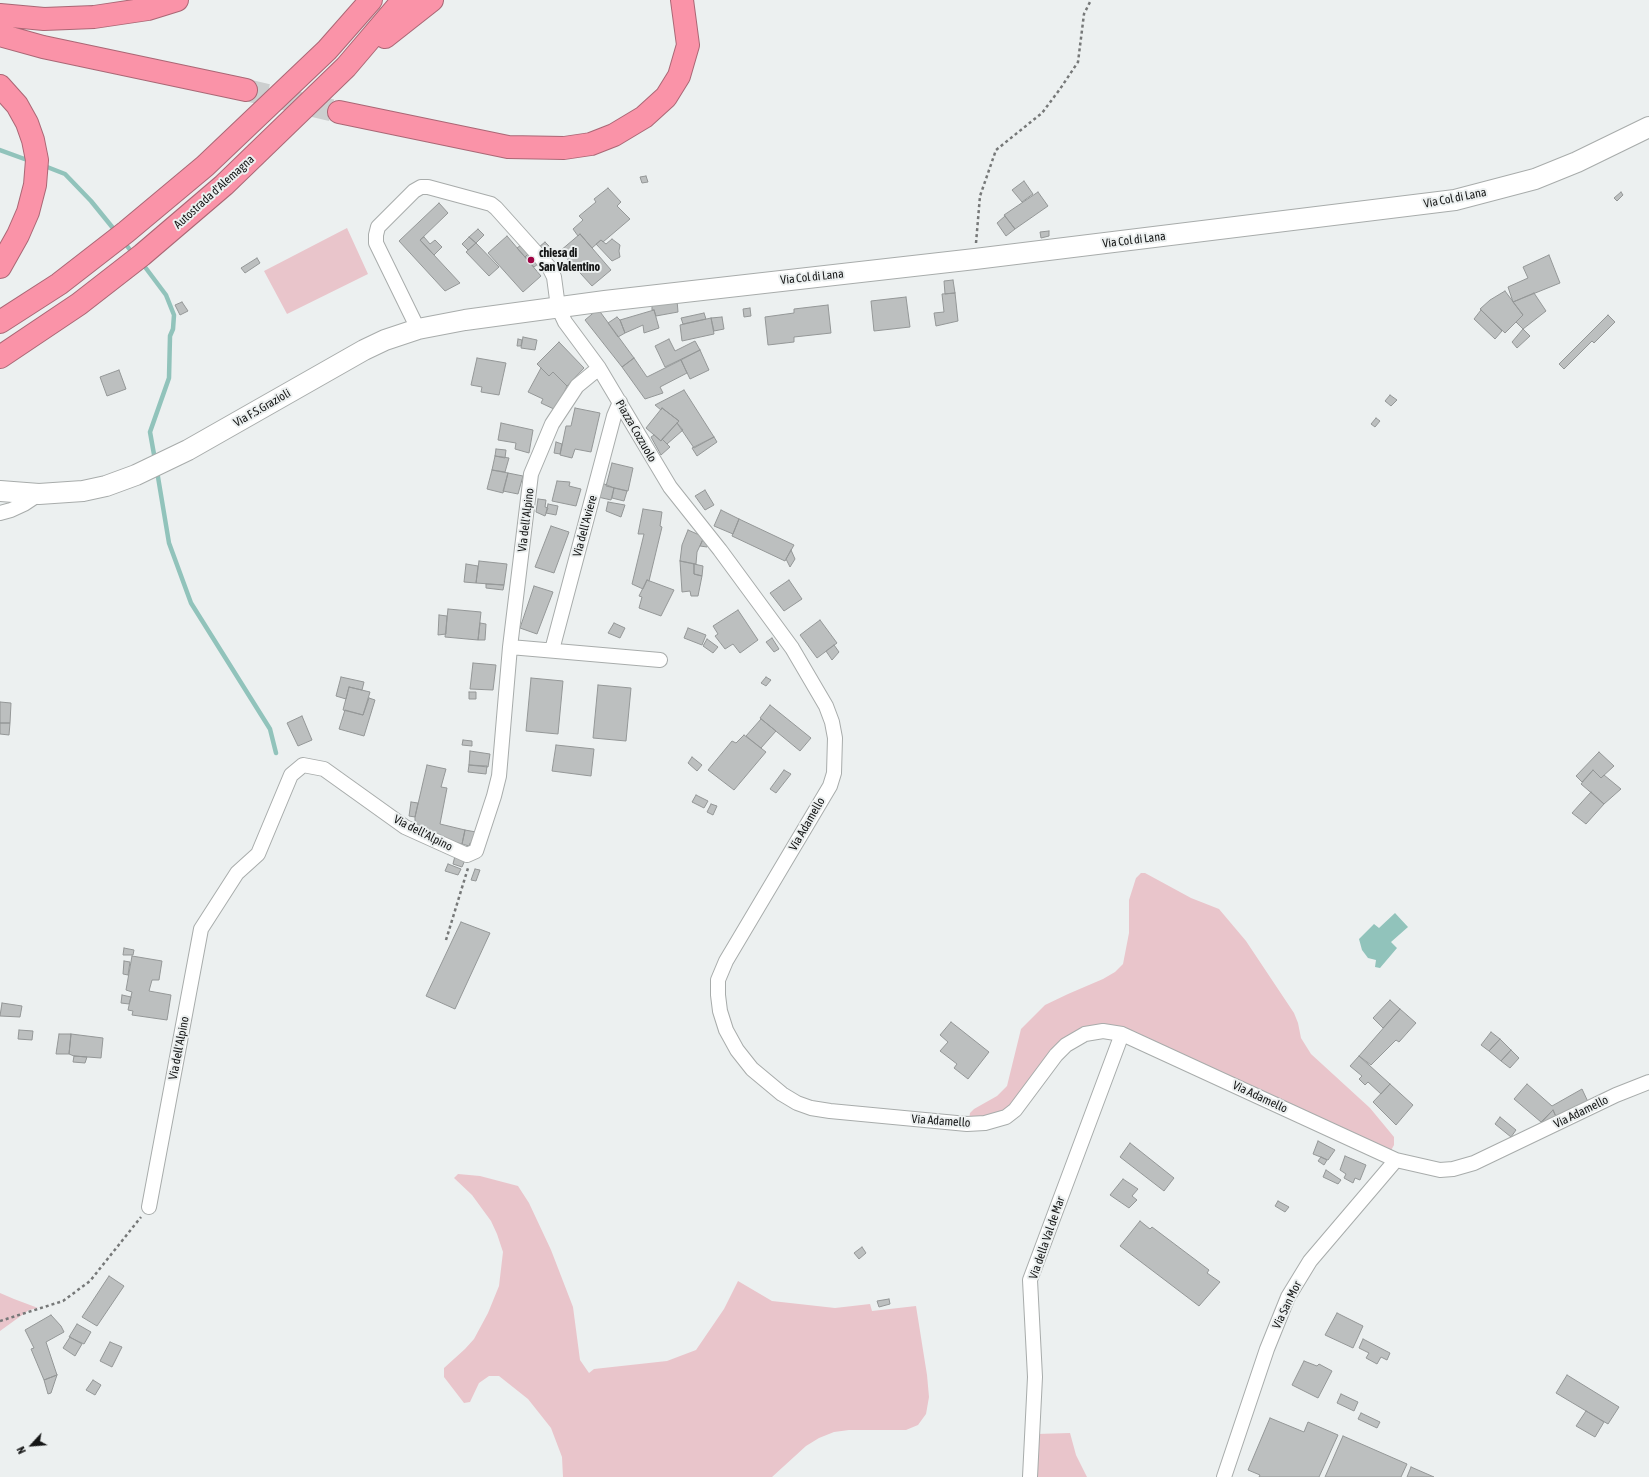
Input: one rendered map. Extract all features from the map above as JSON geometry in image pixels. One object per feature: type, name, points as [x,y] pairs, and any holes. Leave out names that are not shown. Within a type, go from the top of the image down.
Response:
[{"type":"highway","points":[[0,16],[44,19],[94,17],[148,9],[177,0]]},
{"type":"highway","points":[[0,322],[59,284],[126,232],[205,166],[327,50],[371,0]]},
{"type":"highway","name":"Autostrada d'Alemagna","points":[[0,357],[78,304],[142,255],[224,185],[346,67],[404,0]]},
{"type":"highway","points":[[346,67],[432,0]]},
{"type":"highway","points":[[339,112],[508,146],[564,148],[591,144],[614,136],[644,117],[666,97],[679,76],[688,45],[683,10],[671,0]]},
{"type":"highway","points":[[0,35],[43,47],[246,90]]},
{"type":"highway","points":[[0,86],[17,105],[27,123],[33,140],[37,160],[35,185],[28,212],[0,267]]},
{"type":"main road","name":"Via Col di Lana","points":[[558,307],[975,259],[1455,200],[1535,179],[1577,162],[1649,127]]},
{"type":"main road","name":"Via F.S.Grazioli","points":[[0,491],[39,494],[83,491],[106,486],[136,475],[188,450],[364,350],[391,338],[418,329],[558,307]]},
{"type":"street","name":"Piazza Cozzuolo","points":[[418,329],[378,249],[376,231],[380,224],[414,190],[421,187],[428,187],[491,204],[502,212],[549,267],[554,276],[558,307],[565,322],[599,368],[670,487],[720,550]]},
{"type":"street","name":"Via dell'Alpino","points":[[149,1207],[201,929],[237,873],[258,854],[291,775],[304,765],[324,769],[405,827],[467,855],[476,852],[480,843],[499,776],[510,647],[531,474],[552,424],[577,386],[599,368]]},
{"type":"street","name":"Via dell'Aviere","points":[[552,650],[614,416],[620,402]]},
{"type":"street","points":[[0,513],[5,513],[24,504],[39,494]]},
{"type":"street","name":"Via Adamello","points":[[720,550],[792,648],[826,706],[832,722],[835,738],[834,773],[830,786],[726,961],[718,980],[720,1011],[726,1030],[742,1056],[752,1069],[772,1086],[797,1103],[811,1108],[830,1111],[967,1124],[985,1123],[1006,1117],[1015,1110],[1056,1055],[1066,1045],[1075,1039],[1094,1031],[1103,1031],[1122,1034],[1396,1160],[1440,1170],[1453,1169],[1474,1163],[1616,1095],[1649,1082]]},
{"type":"street","points":[[510,647],[660,660]]},
{"type":"street","name":"Via della Val de Mar","points":[[1030,1477],[1035,1377],[1030,1280],[1122,1034]]},
{"type":"street","name":"Via San Mor","points":[[1224,1477],[1267,1349],[1288,1297],[1310,1261],[1396,1160]]},
{"type":"path","points":[[975,259],[980,196],[996,150],[1042,113],[1078,62],[1084,14],[1091,0]]},
{"type":"path","points":[[446,940],[472,854]]},
{"type":"path","points":[[0,1321],[63,1301],[90,1281],[149,1207]]},
{"type":"shaded area","points":[[347,228],[368,274],[287,314],[264,271]]},
{"type":"shaded area","points":[[1141,873],[1145,873],[1191,898],[1219,909],[1246,941],[1294,1013],[1301,1038],[1311,1054],[1370,1108],[1394,1137],[1394,1145],[1387,1158],[1132,1039],[1073,1037],[1005,1113],[969,1119],[970,1113],[974,1109],[997,1096],[1007,1086],[1021,1029],[1045,1005],[1103,979],[1115,972],[1123,964],[1129,933],[1129,900],[1136,878]]},
{"type":"shaded area","points":[[1395,913],[1408,927],[1391,942],[1397,948],[1380,968],[1375,967],[1376,960],[1368,958],[1362,950],[1359,939],[1374,924],[1379,928]]},
{"type":"shaded area","points":[[458,1174],[480,1176],[518,1186],[529,1203],[551,1250],[573,1307],[580,1360],[589,1373],[594,1369],[667,1361],[696,1350],[724,1309],[738,1281],[772,1301],[835,1308],[870,1304],[872,1311],[916,1306],[927,1375],[929,1397],[926,1414],[918,1425],[906,1430],[849,1430],[834,1432],[819,1438],[806,1446],[772,1477],[563,1477],[562,1457],[551,1428],[528,1399],[499,1376],[489,1376],[479,1383],[470,1402],[464,1403],[444,1377],[444,1368],[474,1339],[488,1313],[499,1286],[503,1252],[491,1221],[472,1195],[454,1178]]},
{"type":"shaded area","points":[[0,1293],[38,1308],[29,1310],[0,1331]]},
{"type":"shaded area","points":[[1070,1433],[1076,1455],[1087,1477],[1022,1477],[1036,1434]]},
{"type":"building","points":[[646,176],[648,182],[642,183],[640,177]]},
{"type":"building","points":[[1024,181],[1033,194],[1022,202],[1012,190]]},
{"type":"building","points":[[608,188],[621,202],[617,206],[630,219],[603,242],[601,240],[592,248],[580,234],[578,236],[573,229],[583,220],[579,216],[596,202],[594,199]]},
{"type":"building","points":[[1038,192],[1048,206],[1015,229],[1004,215]]},
{"type":"building","points":[[1621,192],[1623,195],[1617,201],[1614,198]]},
{"type":"building","points":[[439,203],[448,213],[420,240],[460,283],[445,291],[399,241]]},
{"type":"building","points":[[1005,216],[1015,229],[1006,236],[997,223]]},
{"type":"building","points":[[478,229],[484,235],[476,243],[469,237]]},
{"type":"building","points":[[1049,231],[1049,236],[1041,238],[1040,232]]},
{"type":"building","points":[[580,234],[611,270],[592,286],[560,251]]},
{"type":"building","points":[[507,236],[541,276],[523,292],[488,253]]},
{"type":"building","points":[[424,237],[430,244],[435,240],[442,247],[434,255],[420,240]]},
{"type":"building","points":[[469,237],[476,243],[468,250],[462,244]]},
{"type":"building","points":[[612,239],[620,245],[620,257],[612,261],[596,244],[601,240],[606,244]]},
{"type":"building","points":[[545,242],[551,248],[545,253],[539,247]]},
{"type":"building","points":[[476,243],[499,267],[489,276],[466,252]]},
{"type":"building","points":[[524,243],[528,254],[525,257],[517,248]]},
{"type":"building","name":"chiesa di San Valentino","points":[[528,254],[538,264],[534,267],[525,257]]},
{"type":"building","points":[[1549,255],[1560,283],[1513,302],[1508,287],[1528,278],[1523,267]]},
{"type":"building","points":[[257,258],[260,263],[245,273],[241,268]]},
{"type":"building","points":[[953,280],[955,293],[945,294],[944,281]]},
{"type":"building","points":[[1505,291],[1523,315],[1505,333],[1480,309],[1490,300]]},
{"type":"building","points":[[955,293],[958,321],[936,326],[934,313],[944,312],[942,294]]},
{"type":"building","points":[[1534,293],[1546,311],[1523,329],[1516,322],[1523,315],[1513,302]]},
{"type":"building","points":[[906,297],[910,327],[874,331],[871,301]]},
{"type":"building","points":[[677,300],[678,312],[656,316],[654,310],[652,310],[652,304]]},
{"type":"building","points":[[182,302],[188,311],[180,315],[175,305]]},
{"type":"building","points":[[828,305],[831,333],[794,337],[794,342],[768,345],[765,317],[794,313],[794,309]]},
{"type":"building","points":[[750,308],[751,316],[744,317],[743,309]]},
{"type":"building","points":[[598,309],[634,358],[622,367],[585,320]]},
{"type":"building","points":[[654,310],[659,328],[644,333],[643,325],[625,333],[620,320]]},
{"type":"building","points":[[1481,310],[1502,331],[1495,339],[1474,319]]},
{"type":"building","points":[[704,313],[706,319],[683,324],[681,318]]},
{"type":"building","points":[[1608,315],[1615,322],[1594,343],[1592,341],[1564,369],[1559,364]]},
{"type":"building","points":[[617,317],[620,320],[625,333],[618,337],[608,323]]},
{"type":"building","points":[[722,317],[724,329],[714,331],[711,318]]},
{"type":"building","points":[[711,318],[714,334],[682,341],[680,325]]},
{"type":"building","points":[[1523,329],[1530,336],[1517,348],[1512,342]]},
{"type":"building","points":[[523,337],[537,340],[535,350],[521,348]]},
{"type":"building","points":[[518,339],[522,340],[521,346],[517,346]]},
{"type":"building","points":[[669,339],[675,351],[695,341],[700,350],[665,367],[655,346]]},
{"type":"building","points":[[559,342],[584,368],[567,386],[553,372],[549,376],[537,364]]},
{"type":"building","points":[[700,350],[709,370],[690,379],[681,360]]},
{"type":"building","points":[[477,358],[506,363],[499,395],[481,392],[482,387],[471,385]]},
{"type":"building","points":[[634,358],[647,377],[681,360],[687,373],[660,387],[663,393],[645,399],[622,367]]},
{"type":"building","points":[[541,368],[549,376],[553,372],[567,386],[556,410],[541,403],[543,399],[528,392]]},
{"type":"building","points":[[119,370],[126,389],[107,396],[100,377]]},
{"type":"building","points":[[684,390],[714,437],[694,448],[677,423],[679,421],[662,408],[661,410],[655,405]]},
{"type":"building","points":[[1390,395],[1397,400],[1391,406],[1385,401]]},
{"type":"building","points":[[575,408],[600,413],[591,452],[575,449],[572,458],[560,455],[566,426],[571,426]]},
{"type":"building","points":[[662,408],[679,421],[661,441],[646,428]]},
{"type":"building","points":[[1376,418],[1380,421],[1375,427],[1371,424]]},
{"type":"building","points":[[501,423],[533,430],[529,453],[515,449],[516,443],[498,440]]},
{"type":"building","points":[[677,423],[683,430],[667,444],[662,439]]},
{"type":"building","points":[[654,435],[661,441],[662,439],[670,447],[661,455],[651,437]]},
{"type":"building","points":[[714,437],[717,442],[697,456],[692,448]]},
{"type":"building","points":[[556,442],[562,444],[560,454],[554,453]]},
{"type":"building","points":[[496,449],[506,450],[505,458],[495,456]]},
{"type":"building","points":[[495,456],[509,458],[505,472],[492,470]]},
{"type":"building","points":[[612,463],[633,468],[628,491],[606,486]]},
{"type":"building","points":[[492,470],[508,473],[503,493],[487,489]]},
{"type":"building","points":[[508,473],[523,476],[518,494],[503,491]]},
{"type":"building","points":[[557,481],[570,482],[569,486],[581,489],[576,506],[552,501]]},
{"type":"building","points":[[602,483],[614,488],[611,500],[598,497]]},
{"type":"building","points":[[614,488],[627,491],[624,501],[612,498]]},
{"type":"building","points":[[705,490],[714,505],[705,510],[695,496]]},
{"type":"building","points":[[538,499],[546,500],[545,507],[548,508],[545,516],[536,512]]},
{"type":"building","points":[[608,502],[625,505],[621,517],[606,511]]},
{"type":"building","points":[[548,504],[558,506],[556,515],[546,513]]},
{"type":"building","points":[[643,509],[662,512],[660,526],[662,527],[649,581],[647,580],[643,589],[632,584],[644,534],[638,534]]},
{"type":"building","points":[[721,510],[739,519],[733,534],[714,526]]},
{"type":"building","points":[[739,519],[794,545],[785,561],[732,536]]},
{"type":"building","points":[[551,526],[569,532],[554,573],[535,567]]},
{"type":"building","points":[[688,530],[704,537],[697,552],[696,564],[680,561],[682,545]]},
{"type":"building","points":[[704,537],[709,543],[707,547],[700,546]]},
{"type":"building","points":[[791,550],[795,559],[790,567],[786,559]]},
{"type":"building","points":[[479,561],[507,564],[504,585],[476,583]]},
{"type":"building","points":[[680,561],[694,564],[694,574],[702,576],[698,596],[691,596],[690,591],[682,592]]},
{"type":"building","points":[[466,564],[478,566],[476,583],[464,582]]},
{"type":"building","points":[[694,564],[703,566],[702,576],[694,574]]},
{"type":"building","points":[[647,580],[674,590],[661,616],[639,608],[642,597],[639,596]]},
{"type":"building","points":[[789,580],[802,599],[784,611],[770,593]]},
{"type":"building","points":[[486,584],[504,585],[503,590],[486,588]]},
{"type":"building","points":[[534,586],[553,592],[537,634],[520,628]]},
{"type":"building","points":[[448,609],[481,612],[478,640],[445,637]]},
{"type":"building","points":[[738,610],[758,640],[740,653],[733,644],[725,649],[715,636],[718,634],[713,626]]},
{"type":"building","points":[[439,615],[447,616],[446,634],[438,635]]},
{"type":"building","points":[[820,620],[837,643],[817,658],[800,635]]},
{"type":"building","points":[[480,623],[486,624],[485,640],[478,640]]},
{"type":"building","points":[[614,623],[625,628],[620,638],[608,633]]},
{"type":"building","points":[[688,628],[706,635],[702,645],[684,638]]},
{"type":"building","points":[[772,638],[779,649],[774,652],[766,642]]},
{"type":"building","points":[[707,639],[718,647],[713,653],[703,646]]},
{"type":"building","points":[[834,645],[839,652],[832,660],[826,651]]},
{"type":"building","points":[[473,663],[496,665],[493,690],[470,689]]},
{"type":"building","points":[[341,677],[364,682],[362,690],[349,687],[346,699],[336,696]]},
{"type":"building","points":[[766,677],[771,680],[766,686],[761,683]]},
{"type":"building","points":[[531,678],[563,681],[558,734],[526,731]]},
{"type":"building","points":[[598,685],[631,688],[626,741],[593,738]]},
{"type":"building","points":[[349,687],[370,692],[363,715],[343,710]]},
{"type":"building","points":[[469,692],[476,692],[476,699],[469,699]]},
{"type":"building","points":[[369,698],[375,700],[364,736],[339,729],[345,710],[363,715]]},
{"type":"building","points":[[0,702],[11,703],[10,723],[0,723]]},
{"type":"building","points":[[770,705],[811,738],[800,751],[760,718]]},
{"type":"building","points":[[302,716],[312,740],[298,746],[287,723]]},
{"type":"building","points":[[761,719],[776,731],[761,748],[746,736]]},
{"type":"building","points":[[0,723],[10,723],[9,735],[0,734]]},
{"type":"building","points":[[744,735],[766,752],[734,790],[708,770],[732,741],[736,743]]},
{"type":"building","points":[[463,740],[472,741],[472,746],[462,745]]},
{"type":"building","points":[[556,745],[594,749],[591,776],[552,771]]},
{"type":"building","points":[[470,751],[490,754],[488,767],[469,765]]},
{"type":"building","points":[[1599,752],[1614,766],[1601,778],[1593,770],[1582,782],[1576,776]]},
{"type":"building","points":[[692,757],[702,765],[697,771],[688,763]]},
{"type":"building","points":[[427,765],[446,769],[441,787],[447,788],[440,824],[465,830],[462,844],[434,837],[415,829],[415,817]]},
{"type":"building","points":[[469,765],[487,766],[486,774],[468,772]]},
{"type":"building","points":[[784,770],[791,774],[776,793],[770,789]]},
{"type":"building","points":[[1593,770],[1601,778],[1604,775],[1621,789],[1604,804],[1581,784]]},
{"type":"building","points":[[1591,792],[1604,804],[1586,824],[1572,813]]},
{"type":"building","points":[[696,795],[708,801],[704,808],[692,802]]},
{"type":"building","points":[[411,802],[418,803],[415,817],[409,816]]},
{"type":"building","points":[[711,804],[717,806],[713,815],[707,812]]},
{"type":"building","points":[[465,830],[476,832],[474,843],[470,843],[469,846],[462,844]]},
{"type":"building","points":[[455,856],[465,860],[462,867],[453,864]]},
{"type":"building","points":[[448,864],[461,869],[458,875],[445,871]]},
{"type":"building","points":[[475,869],[480,870],[476,881],[471,880]]},
{"type":"building","points":[[461,922],[490,933],[455,1009],[426,996]]},
{"type":"building","points":[[124,948],[134,950],[133,955],[123,955]]},
{"type":"building","points":[[132,956],[162,961],[159,980],[152,980],[149,991],[171,995],[167,1020],[132,1015],[133,1011],[128,1010],[132,992],[126,990]]},
{"type":"building","points":[[124,961],[130,962],[128,975],[123,974]]},
{"type":"building","points":[[122,995],[131,997],[129,1004],[121,1003]]},
{"type":"building","points":[[1390,1000],[1400,1009],[1383,1028],[1373,1018]]},
{"type":"building","points":[[2,1003],[22,1006],[20,1017],[0,1016]]},
{"type":"building","points":[[1400,1009],[1416,1023],[1399,1042],[1396,1040],[1371,1065],[1359,1056]]},
{"type":"building","points":[[951,1022],[989,1052],[968,1079],[954,1068],[957,1064],[940,1051],[948,1042],[940,1035]]},
{"type":"building","points":[[19,1030],[33,1031],[32,1040],[18,1039]]},
{"type":"building","points":[[1491,1032],[1500,1039],[1489,1051],[1481,1045]]},
{"type":"building","points":[[59,1034],[71,1034],[69,1054],[56,1054]]},
{"type":"building","points":[[71,1034],[103,1038],[101,1058],[74,1056],[69,1054]]},
{"type":"building","points":[[1500,1039],[1511,1050],[1501,1061],[1489,1051]]},
{"type":"building","points":[[1511,1050],[1519,1058],[1510,1068],[1501,1061]]},
{"type":"building","points":[[74,1056],[87,1057],[85,1063],[73,1062]]},
{"type":"building","points":[[1359,1056],[1390,1084],[1381,1094],[1368,1082],[1365,1085],[1359,1079],[1362,1076],[1350,1066]]},
{"type":"building","points":[[1390,1084],[1413,1105],[1396,1125],[1373,1102]]},
{"type":"building","points":[[1527,1084],[1552,1106],[1582,1089],[1589,1104],[1558,1121],[1553,1110],[1541,1122],[1514,1099]]},
{"type":"building","points":[[1553,1110],[1558,1121],[1546,1126],[1542,1122]]},
{"type":"building","points":[[1500,1117],[1516,1130],[1511,1137],[1495,1124]]},
{"type":"building","points":[[1318,1141],[1335,1150],[1328,1160],[1313,1154]]},
{"type":"building","points":[[1130,1143],[1174,1178],[1164,1191],[1120,1157]]},
{"type":"building","points":[[1345,1156],[1366,1165],[1360,1180],[1355,1178],[1353,1183],[1344,1178],[1346,1174],[1340,1170]]},
{"type":"building","points":[[1321,1157],[1327,1160],[1324,1165],[1318,1161]]},
{"type":"building","points":[[1326,1170],[1341,1180],[1338,1184],[1323,1177]]},
{"type":"building","points":[[1123,1179],[1138,1189],[1132,1196],[1137,1200],[1129,1208],[1110,1195]]},
{"type":"building","points":[[1278,1201],[1289,1207],[1285,1212],[1275,1206]]},
{"type":"building","points":[[1140,1221],[1150,1229],[1152,1227],[1209,1270],[1207,1273],[1220,1282],[1199,1306],[1120,1246]]},
{"type":"building","points":[[862,1247],[866,1253],[859,1259],[854,1253]]},
{"type":"building","points":[[109,1276],[124,1286],[97,1326],[82,1317]]},
{"type":"building","points":[[889,1299],[890,1304],[879,1307],[877,1301]]},
{"type":"building","points":[[1337,1313],[1363,1326],[1353,1348],[1325,1335]]},
{"type":"building","points":[[51,1315],[61,1326],[64,1332],[46,1342],[57,1375],[44,1380],[31,1349],[34,1348],[25,1330]]},
{"type":"building","points":[[77,1324],[91,1332],[84,1344],[69,1337]]},
{"type":"building","points":[[70,1337],[82,1344],[75,1356],[63,1348]]},
{"type":"building","points":[[1363,1339],[1390,1353],[1387,1360],[1381,1357],[1377,1364],[1366,1358],[1369,1353],[1359,1348]]},
{"type":"building","points":[[110,1342],[122,1347],[112,1367],[100,1361]]},
{"type":"building","points":[[1304,1361],[1317,1366],[1319,1364],[1332,1371],[1318,1398],[1292,1385]]},
{"type":"building","points":[[57,1375],[51,1393],[48,1394],[44,1380]]},
{"type":"building","points":[[1567,1375],[1619,1407],[1608,1424],[1556,1393]]},
{"type":"building","points":[[93,1380],[101,1385],[95,1395],[86,1390]]},
{"type":"building","points":[[1341,1394],[1358,1402],[1354,1411],[1337,1403]]},
{"type":"building","points":[[1586,1411],[1604,1422],[1595,1437],[1576,1426]]},
{"type":"building","points":[[1361,1413],[1380,1422],[1377,1428],[1358,1419]]},
{"type":"building","points":[[1270,1418],[1304,1432],[1308,1422],[1338,1435],[1319,1477],[1259,1477],[1260,1475],[1248,1470]]},
{"type":"building","points":[[1343,1436],[1407,1464],[1401,1477],[1325,1477]]},
{"type":"building","points":[[1411,1467],[1434,1477],[1407,1477]]},
{"type":"waterway","points":[[0,150],[30,161]]},
{"type":"waterway","points":[[42,165],[65,174],[91,201],[117,233]]},
{"type":"waterway","points":[[124,242],[134,255]]},
{"type":"waterway","points":[[142,263],[166,295],[174,315],[173,329],[170,336],[169,378],[150,432],[155,460]]},
{"type":"waterway","points":[[157,471],[169,543],[191,603],[270,729],[276,753]]},
{"type":"tunnel","points":[[246,90],[339,112]]},
{"type":"place","name":"chiesa di San Valentino","points":[[531,260]]}]
